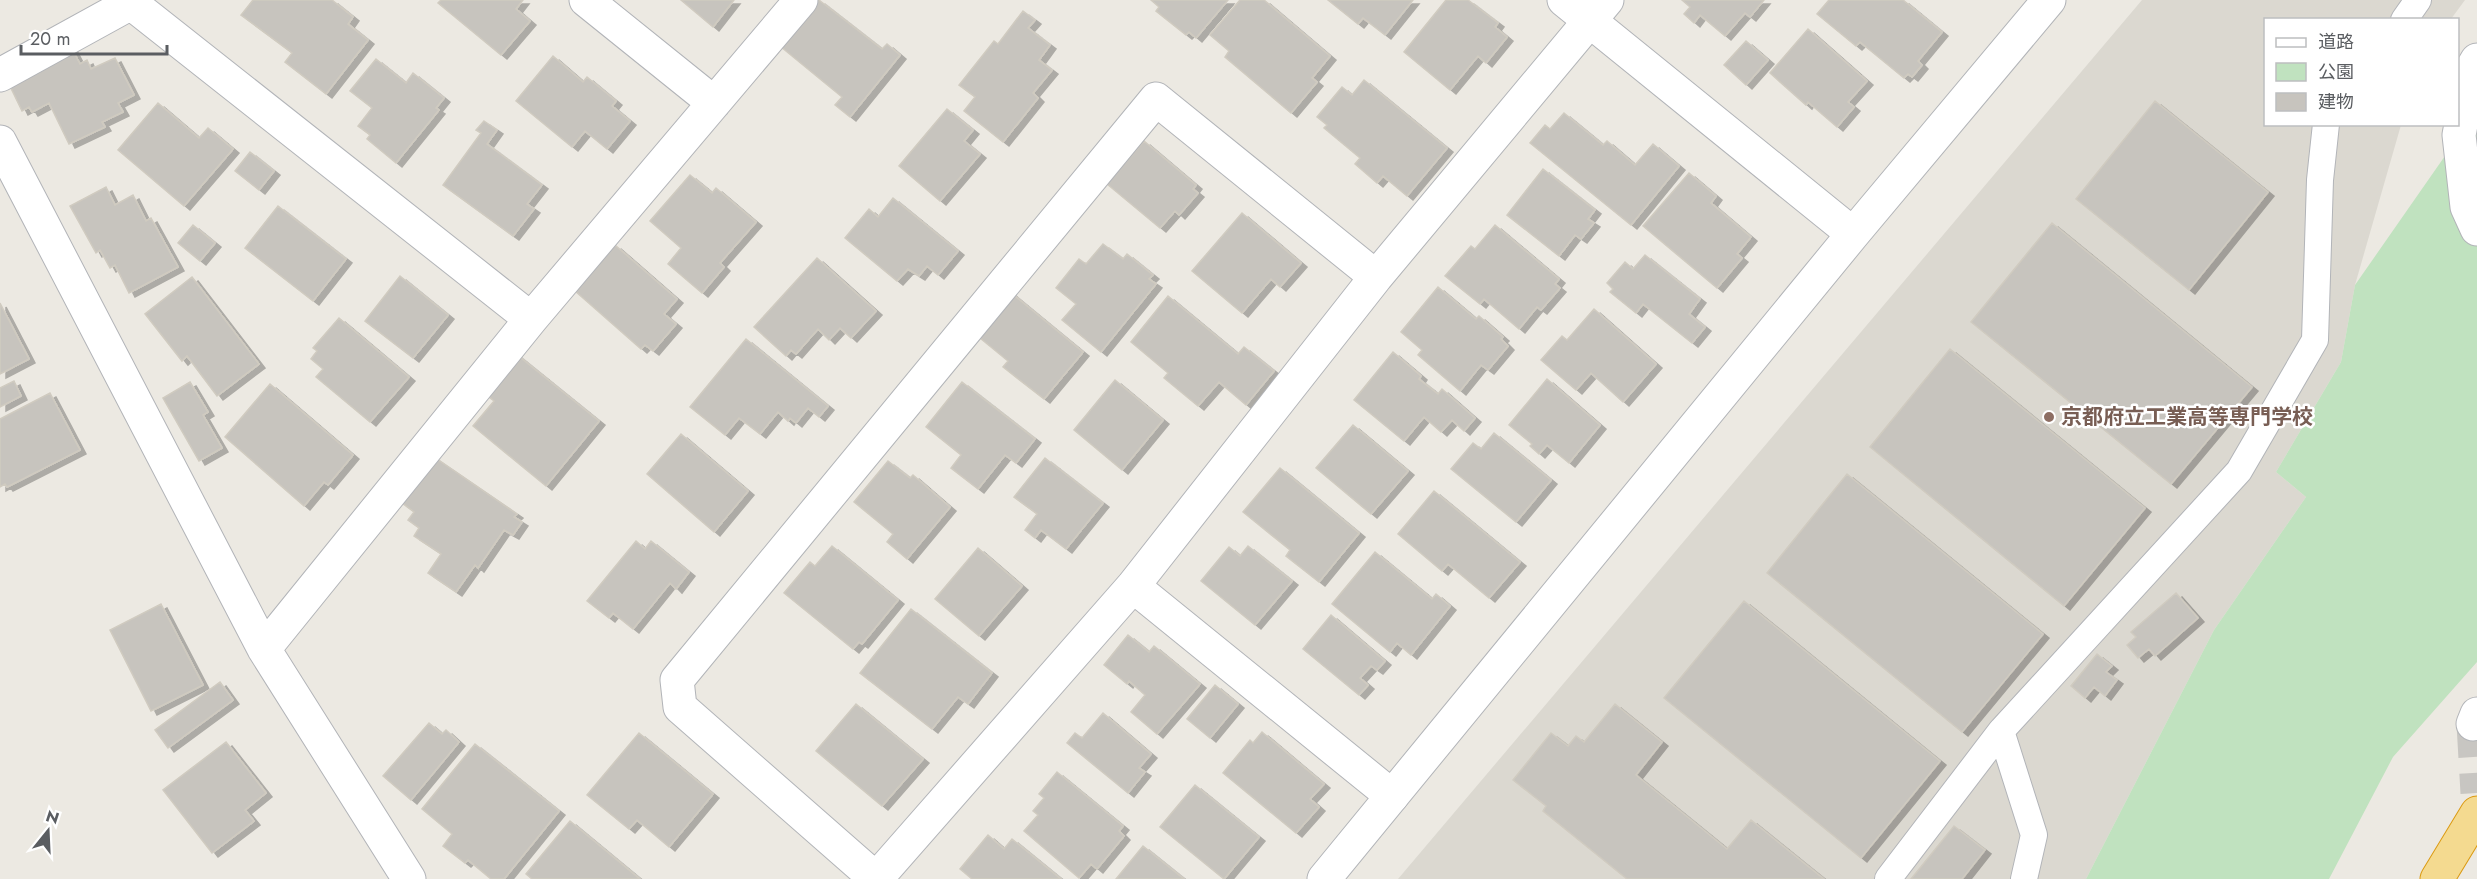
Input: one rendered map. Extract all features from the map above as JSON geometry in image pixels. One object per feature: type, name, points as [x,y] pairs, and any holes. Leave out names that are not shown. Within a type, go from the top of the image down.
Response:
[{"type":"highway","points":[[2438,879],[2477,813]]},
{"type":"street","points":[[586,0],[714,103]]},
{"type":"street","points":[[264,649],[531,319],[801,0]]},
{"type":"street","points":[[1564,0],[1598,10],[1853,234]]},
{"type":"street","points":[[1324,879],[1853,234],[2049,0]]},
{"type":"street","points":[[0,75],[131,3],[531,319]]},
{"type":"street","points":[[1376,277],[1156,99],[677,680],[680,707],[876,879],[1133,586],[1376,277],[1598,10]]},
{"type":"street","points":[[2477,60],[2471,69],[2459,135],[2467,207],[2477,229]]},
{"type":"street","points":[[0,142],[264,649],[410,879]]},
{"type":"street","points":[[1133,586],[1392,796]]},
{"type":"lane","points":[[2405,18],[2418,0]]},
{"type":"lane","points":[[1888,879],[2001,731],[2239,471],[2315,340],[2320,180],[2326,126]]},
{"type":"lane","points":[[2001,731],[2034,835],[2024,879]]},
{"type":"shaded area","name":"京都府立工業高等専門学校","points":[[2142,0],[2465,0],[2452,18],[2264,18],[2264,126],[2401,126],[2355,285],[2341,362],[2276,472],[2306,497],[2214,630],[2086,879],[1398,879]]},
{"type":"green space","points":[[2477,110],[2477,662],[2393,757],[2329,879],[2086,879],[2214,630],[2306,497],[2276,472],[2341,362],[2355,285]]},
{"type":"building","points":[[253,0],[332,0],[353,17],[348,24],[368,40],[326,94],[285,62],[292,53],[241,15]]},
{"type":"building","points":[[441,0],[523,0],[516,9],[530,21],[501,55],[438,3]]},
{"type":"building","points":[[681,0],[734,0],[713,27]]},
{"type":"building","points":[[819,0],[882,49],[887,44],[900,55],[850,117],[835,105],[842,97],[781,47]]},
{"type":"building","points":[[1151,0],[1228,0],[1196,38],[1189,32],[1186,35],[1156,11],[1159,7]]},
{"type":"building","points":[[1240,0],[1264,0],[1330,56],[1312,78],[1317,82],[1291,113],[1225,57],[1229,51],[1210,35]]},
{"type":"building","points":[[1328,0],[1413,0],[1385,35],[1363,18],[1358,24]]},
{"type":"building","points":[[1446,0],[1468,0],[1498,23],[1495,27],[1507,37],[1486,63],[1478,56],[1450,90],[1404,52]]},
{"type":"building","points":[[1682,0],[1764,0],[1750,17],[1745,13],[1725,36],[1700,15],[1694,23],[1684,14],[1690,7]]},
{"type":"building","points":[[1829,0],[1903,0],[1942,32],[1918,61],[1922,65],[1912,77],[1908,74],[1904,78],[1860,42],[1856,46],[1817,14]]},
{"type":"building","points":[[1023,11],[1035,20],[1028,28],[1050,45],[1039,60],[1052,70],[1033,93],[1038,98],[1003,142],[964,111],[975,97],[959,85],[994,41],[998,44]]},
{"type":"building","points":[[1808,29],[1867,81],[1848,102],[1854,107],[1837,127],[1808,102],[1806,105],[1770,73]]},
{"type":"building","points":[[1746,41],[1768,60],[1746,85],[1724,65]]},
{"type":"building","points":[[69,43],[80,64],[87,60],[91,69],[115,58],[134,95],[118,103],[123,112],[102,122],[105,127],[69,144],[49,103],[32,112],[29,107],[22,111],[8,82]]},
{"type":"building","points":[[553,56],[583,82],[587,77],[616,101],[612,106],[630,121],[607,149],[585,131],[572,147],[516,101]]},
{"type":"building","points":[[376,59],[406,83],[413,73],[444,98],[436,108],[439,110],[396,163],[367,139],[370,135],[358,126],[372,108],[350,91]]},
{"type":"building","points":[[1364,80],[1447,148],[1407,196],[1383,176],[1377,183],[1355,164],[1360,158],[1324,128],[1327,125],[1317,117],[1342,87],[1352,95]]},
{"type":"building","points":[[2155,101],[2268,192],[2189,290],[2076,199]]},
{"type":"building","points":[[158,103],[199,138],[208,128],[233,149],[184,206],[118,150]]},
{"type":"building","points":[[947,109],[973,130],[964,141],[980,154],[940,201],[899,166]]},
{"type":"building","points":[[1564,113],[1603,145],[1607,141],[1635,165],[1653,144],[1679,166],[1631,225],[1530,143],[1545,125],[1550,129]]},
{"type":"building","points":[[484,121],[497,130],[487,144],[542,185],[527,204],[534,209],[513,236],[443,185],[481,133],[476,130]]},
{"type":"building","points":[[1144,141],[1196,185],[1193,189],[1198,193],[1179,215],[1175,211],[1160,228],[1107,184]]},
{"type":"building","points":[[250,152],[274,171],[259,190],[235,171]]},
{"type":"building","points":[[1543,169],[1595,210],[1588,219],[1594,223],[1581,239],[1575,235],[1559,256],[1507,215]]},
{"type":"building","points":[[1689,173],[1716,196],[1711,203],[1751,237],[1737,254],[1742,258],[1717,288],[1643,226]]},
{"type":"building","points":[[690,175],[712,193],[716,188],[756,222],[720,263],[724,267],[702,293],[668,264],[681,248],[650,221]]},
{"type":"building","points":[[106,187],[115,205],[133,195],[146,221],[151,218],[178,267],[129,293],[115,265],[110,268],[100,250],[96,253],[70,206]]},
{"type":"building","points":[[893,198],[958,251],[938,275],[927,266],[919,276],[908,269],[897,281],[845,238],[869,209],[878,217]]},
{"type":"building","points":[[278,206],[346,259],[313,301],[245,248]]},
{"type":"building","points":[[1242,213],[1301,263],[1280,287],[1271,279],[1242,313],[1192,271]]},
{"type":"building","points":[[2052,223],[2252,387],[2171,484],[1971,322]]},
{"type":"building","points":[[193,225],[215,243],[200,261],[178,243]]},
{"type":"building","points":[[1495,225],[1559,279],[1555,284],[1560,288],[1541,310],[1537,307],[1519,329],[1484,299],[1480,304],[1445,276],[1471,246],[1475,249]]},
{"type":"building","points":[[1103,244],[1123,259],[1127,254],[1153,275],[1149,279],[1156,284],[1101,352],[1062,320],[1076,304],[1056,288],[1079,259],[1086,264]]},
{"type":"building","points":[[615,245],[677,299],[664,314],[676,324],[653,351],[645,345],[641,349],[575,291]]},
{"type":"building","points":[[1645,255],[1700,299],[1689,314],[1705,327],[1692,343],[1643,304],[1636,313],[1610,292],[1613,289],[1607,283],[1625,262],[1633,269]]},
{"type":"building","points":[[817,258],[876,311],[851,338],[840,328],[829,340],[818,329],[796,354],[791,350],[786,356],[754,327]]},
{"type":"building","points":[[400,276],[448,315],[413,358],[365,321]]},
{"type":"building","points":[[192,277],[259,364],[217,396],[187,356],[182,361],[145,314]]},
{"type":"building","points":[[1438,287],[1476,319],[1479,316],[1503,337],[1501,339],[1508,346],[1488,370],[1481,365],[1460,391],[1418,355],[1422,350],[1401,332]]},
{"type":"building","points":[[1010,292],[1083,352],[1044,399],[1003,367],[1008,361],[975,334]]},
{"type":"building","points":[[1168,296],[1238,354],[1244,347],[1274,371],[1246,405],[1219,382],[1198,406],[1164,378],[1168,373],[1131,342]]},
{"type":"building","points":[[0,303],[29,359],[0,374]]},
{"type":"building","points":[[1594,309],[1656,364],[1623,402],[1591,373],[1576,390],[1541,360],[1562,336],[1567,340]]},
{"type":"building","points":[[339,318],[409,377],[370,422],[316,377],[323,369],[311,359],[317,351],[313,348]]},
{"type":"building","points":[[746,339],[828,406],[819,417],[808,408],[796,423],[790,418],[788,421],[778,412],[760,434],[739,418],[725,435],[690,407]]},
{"type":"building","points":[[1950,349],[2145,508],[2064,606],[1870,447]]},
{"type":"building","points":[[1393,352],[1421,376],[1419,379],[1438,394],[1442,389],[1475,418],[1464,431],[1452,420],[1441,432],[1424,417],[1404,441],[1354,400]]},
{"type":"building","points":[[516,354],[599,421],[546,486],[473,426],[494,401],[489,397]]},
{"type":"building","points":[[1547,379],[1600,425],[1569,463],[1547,445],[1539,454],[1530,446],[1532,444],[1509,425]]},
{"type":"building","points":[[1115,380],[1163,420],[1122,470],[1074,430]]},
{"type":"building","points":[[14,381],[21,396],[0,407],[0,388]]},
{"type":"building","points":[[190,382],[208,412],[203,415],[222,448],[199,461],[163,398]]},
{"type":"building","points":[[962,382],[1035,439],[1016,463],[1005,455],[978,489],[951,468],[961,455],[926,427]]},
{"type":"building","points":[[270,384],[353,455],[328,485],[324,482],[304,506],[225,437]]},
{"type":"building","points":[[50,393],[80,450],[7,487],[5,484],[0,487],[0,419]]},
{"type":"building","points":[[1353,425],[1408,471],[1371,514],[1316,468]]},
{"type":"building","points":[[1494,433],[1551,480],[1516,522],[1451,469],[1473,443],[1481,449]]},
{"type":"building","points":[[681,434],[748,491],[714,532],[647,474]]},
{"type":"building","points":[[434,457],[517,514],[514,517],[522,522],[513,535],[504,530],[478,568],[475,565],[456,592],[428,573],[441,554],[414,536],[419,528],[408,520],[414,512],[402,503]]},
{"type":"building","points":[[1045,458],[1103,503],[1066,549],[1041,530],[1035,538],[1025,530],[1037,514],[1014,497]]},
{"type":"building","points":[[888,461],[910,478],[913,475],[950,507],[907,559],[887,542],[893,534],[854,502]]},
{"type":"building","points":[[1280,468],[1359,533],[1319,582],[1286,556],[1290,550],[1243,512]]},
{"type":"building","points":[[1847,474],[2043,634],[1962,732],[1767,573]]},
{"type":"building","points":[[1434,491],[1520,562],[1489,598],[1448,564],[1442,571],[1398,534]]},
{"type":"building","points":[[636,541],[645,549],[651,541],[689,572],[676,589],[670,583],[633,629],[613,613],[609,618],[587,601]]},
{"type":"building","points":[[832,546],[898,600],[862,644],[859,642],[853,649],[784,593],[810,562],[815,566]]},
{"type":"building","points":[[1248,546],[1292,581],[1255,625],[1201,581],[1229,547],[1240,556]]},
{"type":"building","points":[[978,548],[1022,586],[979,636],[935,599]]},
{"type":"building","points":[[1375,552],[1432,599],[1436,594],[1450,606],[1411,655],[1397,643],[1390,652],[1332,604]]},
{"type":"building","points":[[2176,593],[2198,618],[2155,656],[2149,649],[2138,658],[2127,645],[2136,637],[2131,632]]},
{"type":"building","points":[[1744,601],[1940,761],[1861,858],[1664,698]]},
{"type":"building","points":[[161,604],[203,685],[151,711],[110,630]]},
{"type":"building","points":[[911,609],[992,673],[968,704],[958,697],[932,729],[860,673]]},
{"type":"building","points":[[1331,615],[1385,661],[1377,670],[1371,666],[1360,678],[1368,685],[1359,695],[1303,649]]},
{"type":"building","points":[[1128,635],[1149,652],[1154,646],[1200,684],[1157,734],[1131,712],[1145,695],[1129,681],[1127,684],[1104,665]]},
{"type":"building","points":[[2097,654],[2112,666],[2106,672],[2117,680],[2105,696],[2094,687],[2085,698],[2071,686]]},
{"type":"building","points":[[220,682],[233,700],[168,748],[155,730]]},
{"type":"building","points":[[1215,685],[1238,704],[1210,738],[1187,719]]},
{"type":"building","points":[[856,704],[923,759],[882,806],[816,751]]},
{"type":"building","points":[[1615,704],[1662,742],[1636,775],[1727,849],[1751,820],[1824,879],[1627,879],[1543,811],[1546,806],[1513,780],[1551,733],[1568,746],[1576,736],[1584,742]]},
{"type":"building","points":[[1103,713],[1151,754],[1139,768],[1145,772],[1128,793],[1067,743],[1075,733],[1082,738]]},
{"type":"building","points":[[429,723],[442,734],[446,730],[459,742],[411,800],[383,776]]},
{"type":"building","points":[[1262,732],[1324,784],[1310,799],[1319,807],[1296,833],[1223,773],[1250,740],[1253,743]]},
{"type":"building","points":[[639,733],[713,794],[669,847],[637,820],[629,829],[587,795]]},
{"type":"building","points":[[226,742],[266,793],[245,810],[254,821],[212,853],[163,790]]},
{"type":"building","points":[[475,744],[559,811],[504,879],[491,879],[468,860],[465,863],[443,846],[452,834],[422,809]]},
{"type":"building","points":[[1057,772],[1123,826],[1119,831],[1124,836],[1097,869],[1091,864],[1079,878],[1024,831],[1038,815],[1033,811],[1044,798],[1039,794]]},
{"type":"building","points":[[1195,785],[1259,837],[1224,879],[1160,827]]},
{"type":"building","points":[[570,821],[640,879],[532,879],[526,874]]},
{"type":"building","points":[[1954,826],[1985,850],[1962,879],[1911,879]]},
{"type":"building","points":[[988,835],[1004,849],[1012,839],[1061,879],[972,879],[960,869]]},
{"type":"building","points":[[1143,846],[1184,879],[1116,879]]},
{"type":"tunnel","points":[[2473,724],[2477,793]]},
{"type":"place","name":"京都府立工業高等専門学校","points":[[2049,417]]}]
